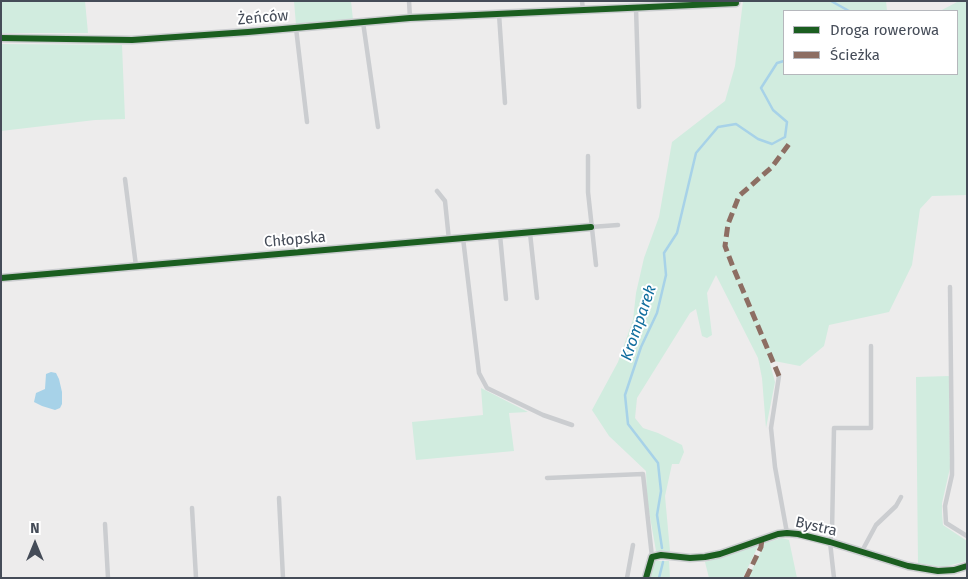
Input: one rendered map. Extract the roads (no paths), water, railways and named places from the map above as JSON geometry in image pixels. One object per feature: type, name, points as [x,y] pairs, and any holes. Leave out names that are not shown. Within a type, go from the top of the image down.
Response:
[{"type":"street","name":"Żeńców","points":[[1,38],[132,40],[410,18],[499,14],[583,6],[636,8],[650,4],[736,3]]},
{"type":"street","name":"Chłopska","points":[[1,278],[591,228]]},
{"type":"street","name":"Bystra","points":[[652,557],[661,555],[690,558],[705,557],[720,554],[787,532],[830,542],[923,569],[954,570],[967,566]]},
{"type":"street","points":[[646,578],[652,557]]},
{"type":"lane","points":[[409,1],[410,18]]},
{"type":"lane","points":[[636,8],[640,107]]},
{"type":"lane","points":[[499,14],[505,103]]},
{"type":"lane","points":[[363,22],[378,127]]},
{"type":"lane","points":[[296,28],[308,122]]},
{"type":"lane","points":[[588,156],[591,228],[596,265]]},
{"type":"lane","points":[[125,179],[136,266]]},
{"type":"lane","points":[[437,191],[446,201],[449,240]]},
{"type":"lane","points":[[591,228],[618,225]]},
{"type":"lane","points":[[530,233],[537,298]]},
{"type":"lane","points":[[500,235],[506,299]]},
{"type":"lane","points":[[463,238],[479,373],[487,388],[543,415],[572,425]]},
{"type":"lane","points":[[950,288],[952,475],[945,506],[946,523],[967,536]]},
{"type":"lane","points":[[834,578],[830,542],[832,532],[834,428],[871,428],[871,346]]},
{"type":"lane","points":[[779,376],[771,428],[775,467],[787,532]]},
{"type":"lane","points":[[547,478],[643,474],[652,557]]},
{"type":"lane","points":[[862,551],[876,525],[896,506],[901,497]]},
{"type":"lane","points":[[279,498],[283,578]]},
{"type":"lane","points":[[192,508],[196,578]]},
{"type":"lane","points":[[105,524],[108,578]]},
{"type":"lane","points":[[628,578],[634,545]]},
{"type":"water","points":[[56,373],[62,392],[62,404],[60,408],[55,410],[34,402],[36,393],[45,389],[46,374]]},
{"type":"waterway","name":"Kromparek","points":[[831,1],[847,10]]},
{"type":"waterway","name":"Kromparek","points":[[662,548],[657,515],[661,491],[658,463],[628,424],[625,395],[641,347],[657,313],[666,275],[664,253],[677,233],[696,153],[718,127],[736,124],[758,139],[772,144],[785,137],[787,122],[773,110],[761,88],[777,63],[783,61]]},
{"type":"waterway","name":"Kromparek","points":[[659,578],[663,562]]}]
